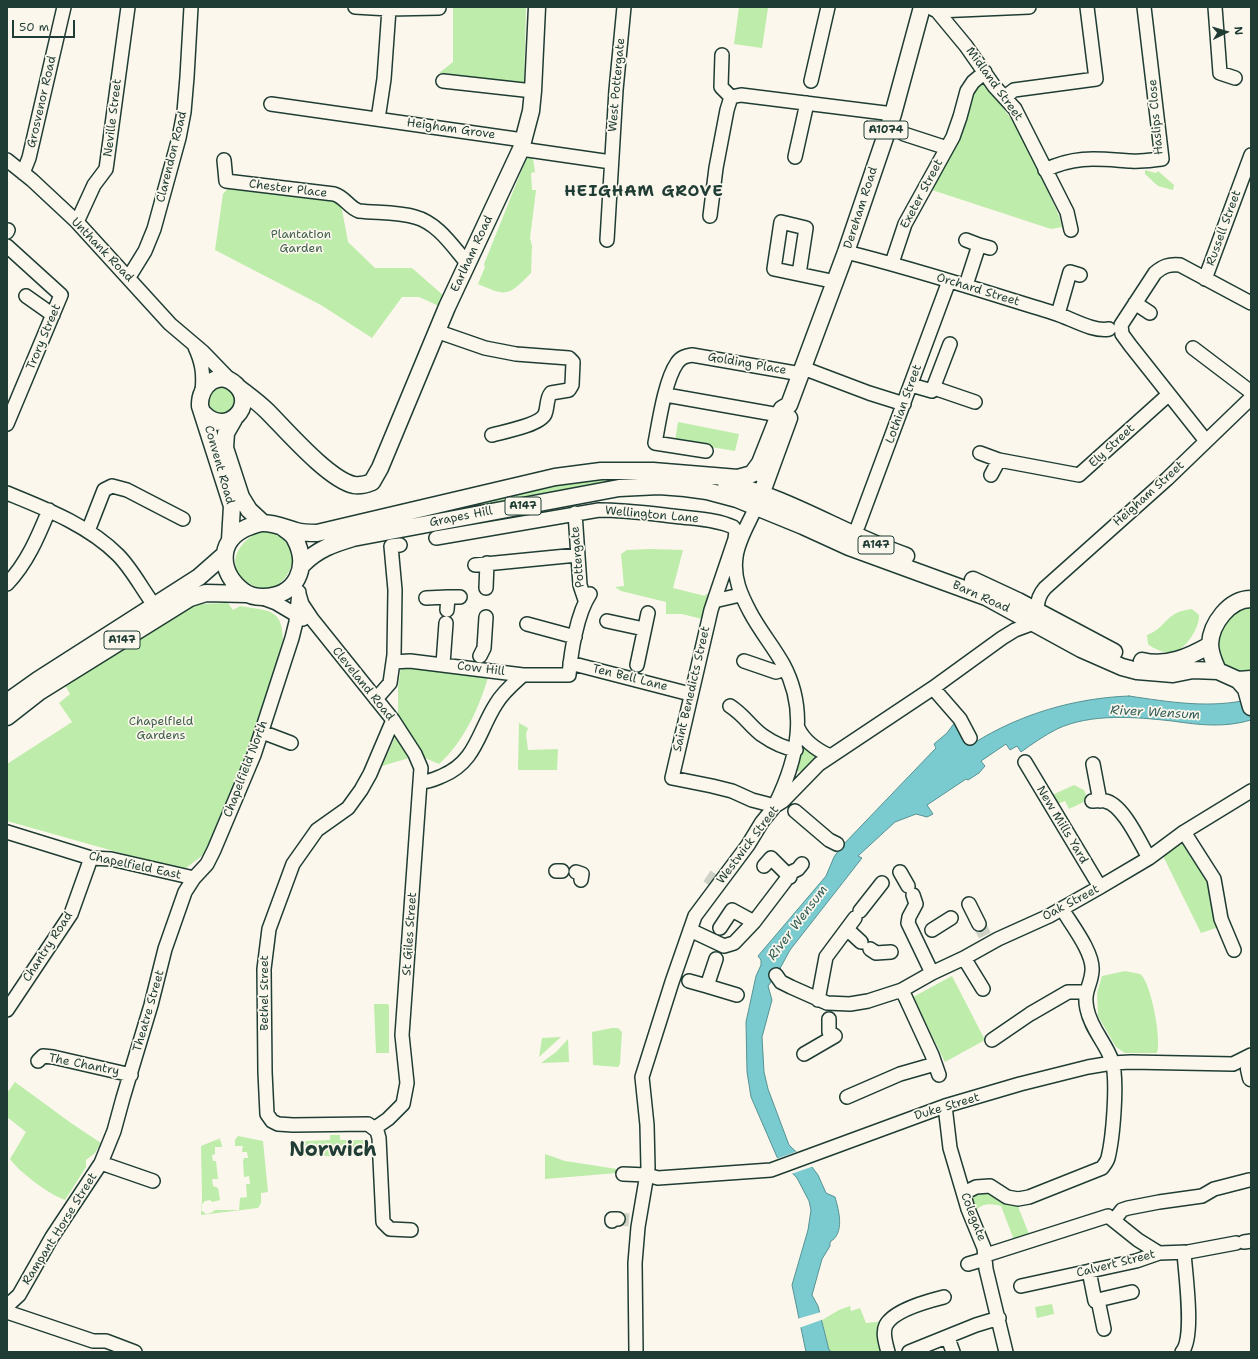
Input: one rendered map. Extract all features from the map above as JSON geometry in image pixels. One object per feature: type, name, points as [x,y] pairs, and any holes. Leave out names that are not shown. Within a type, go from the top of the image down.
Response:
[{"type":"main road","name":"Earlham Road","points":[[361,485],[372,482],[376,477],[436,331],[522,144],[531,111],[534,91],[537,7]]},
{"type":"main road","name":"Dereham Road","points":[[754,498],[760,463],[802,371],[836,282],[929,8]]},
{"type":"main road","points":[[235,418],[243,405],[243,398],[235,385],[226,379],[214,380],[208,383],[202,391],[200,406],[204,414],[212,420],[220,422],[235,418],[256,412],[274,418]]},
{"type":"main road","name":"Unthank Road","points":[[235,385],[274,418],[292,438],[328,470],[344,481],[354,485],[361,485]]},
{"type":"main road","name":"Dereham Road","points":[[754,498],[789,418],[791,411],[784,410]]},
{"type":"main road","name":"Convent Road","points":[[204,414],[232,506],[230,540]]},
{"type":"main road","name":"Convent Road","points":[[235,418],[226,433],[225,448],[241,498],[249,510],[263,523]]},
{"type":"main road","name":"Grapes Hill","points":[[282,527],[297,531],[317,533],[555,477],[589,472],[653,471],[738,478],[752,474],[760,463]]},
{"type":"main road","name":"Grapes Hill","points":[[686,474],[754,498]]},
{"type":"main road","name":"Grapes Hill","points":[[301,569],[312,554],[327,545],[353,538],[619,488],[659,486],[754,498]]},
{"type":"main road","name":"Barn Road","points":[[754,498],[891,551],[991,587],[1015,605],[1081,648],[1122,668],[1173,674],[1193,670],[1218,671],[1244,679]]},
{"type":"main road","points":[[230,540],[237,532],[263,523]]},
{"type":"main road","name":"A147","points":[[263,523],[282,527]]},
{"type":"main road","points":[[282,527],[295,538],[301,569]]},
{"type":"main road","name":"A147","points":[[7,702],[38,680],[199,577],[224,555],[230,540]]},
{"type":"main road","points":[[224,555],[230,578],[236,586],[253,595]]},
{"type":"main road","name":"A147","points":[[7,717],[39,692],[190,598],[206,593],[268,597],[283,593],[301,569]]},
{"type":"main road","points":[[1218,671],[1211,657],[1210,645],[1214,628],[1220,617],[1232,605],[1250,598]]},
{"type":"main road","name":"Barn Road","points":[[1036,618],[1117,654],[1146,662],[1173,662],[1191,656],[1210,645]]},
{"type":"main road","name":"A147","points":[[1244,679],[1250,702]]},
{"type":"main road","points":[[1251,1060],[1249,1069],[1251,1078]]},
{"type":"street","name":"Grosvenor Road","points":[[24,173],[29,158],[64,7]]},
{"type":"street","name":"Neville Street","points":[[77,222],[94,185],[106,169],[128,7]]},
{"type":"street","name":"Clarendon Road","points":[[129,277],[145,251],[154,229],[179,138],[188,77],[191,7]]},
{"type":"street","points":[[355,7],[389,9],[439,8]]},
{"type":"street","name":"West Pottergate","points":[[607,240],[611,162],[624,7]]},
{"type":"street","points":[[811,81],[828,7]]},
{"type":"street","points":[[929,8],[1029,7]]},
{"type":"street","points":[[1005,97],[1014,90],[1096,79],[1087,7]]},
{"type":"street","name":"Haslips Close","points":[[1045,170],[1057,164],[1083,159],[1113,158],[1131,161],[1162,159],[1144,7]]},
{"type":"street","points":[[1215,7],[1220,73],[1236,78]]},
{"type":"street","name":"Midland Street","points":[[929,8],[966,46],[994,86],[1015,108],[1068,216],[1071,230]]},
{"type":"street","points":[[378,119],[384,79],[389,9]]},
{"type":"street","points":[[722,55],[721,87],[731,97]]},
{"type":"street","name":"Exeter Street","points":[[892,263],[905,224],[947,148],[960,117],[967,92],[973,82],[985,72]]},
{"type":"street","points":[[443,81],[534,91]]},
{"type":"street","points":[[731,97],[741,95],[893,114]]},
{"type":"street","points":[[710,216],[716,168],[727,110],[731,97]]},
{"type":"street","points":[[795,157],[807,103]]},
{"type":"street","name":"Heigham Grove","points":[[271,104],[378,119],[522,144]]},
{"type":"street","name":"Exeter Street","points":[[904,134],[947,148]]},
{"type":"street","points":[[522,144],[611,162]]},
{"type":"street","name":"Russell Street","points":[[1205,279],[1251,155]]},
{"type":"street","name":"Unthank Road","points":[[7,160],[24,173],[77,222],[129,277],[170,324],[235,385]]},
{"type":"street","name":"Chester Place","points":[[224,160],[222,184],[334,194],[340,196],[352,209],[359,211],[415,217],[428,223],[442,234],[468,264]]},
{"type":"street","points":[[966,240],[984,247],[966,285]]},
{"type":"street","name":"Trory Street","points":[[7,246],[61,295],[8,418]]},
{"type":"street","name":"Orchard Street","points":[[846,252],[892,263],[966,285],[1058,314],[1100,330],[1115,329]]},
{"type":"street","points":[[1206,441],[1168,395],[1130,345],[1115,329],[1123,320],[1155,273],[1162,267],[1171,264],[1180,265],[1251,303]]},
{"type":"street","points":[[1058,314],[1070,272]]},
{"type":"street","points":[[799,274],[836,282]]},
{"type":"street","name":"Lothian Street","points":[[858,526],[949,281]]},
{"type":"street","points":[[26,296],[53,315]]},
{"type":"street","points":[[1135,303],[1150,313]]},
{"type":"street","points":[[436,331],[485,348],[516,354],[569,358],[573,362],[572,384],[569,390],[548,390],[545,416],[525,426],[492,436]]},
{"type":"street","name":"Unthank Road","points":[[193,344],[202,362],[202,391]]},
{"type":"street","points":[[911,385],[932,391],[950,344]]},
{"type":"street","points":[[1193,348],[1209,355],[1251,392]]},
{"type":"street","name":"Golding Place","points":[[706,451],[654,443],[676,363],[691,350],[802,371],[904,404]]},
{"type":"street","points":[[934,388],[975,402]]},
{"type":"street","points":[[666,395],[683,393],[784,410]]},
{"type":"street","name":"Ely Street","points":[[980,453],[999,460],[1079,475],[1168,395]]},
{"type":"street","name":"Heigham Street","points":[[1036,618],[1040,595],[1045,588],[1251,398]]},
{"type":"street","points":[[991,475],[999,460]]},
{"type":"street","points":[[88,531],[104,490],[112,486],[127,490],[183,519]]},
{"type":"street","points":[[7,493],[49,510],[88,531],[119,556],[154,605]]},
{"type":"street","points":[[754,498],[736,557],[736,574],[740,594],[762,634],[785,669],[793,687],[797,705],[798,728],[796,750],[789,773],[786,805],[829,840],[837,844]]},
{"type":"street","points":[[7,584],[19,571],[28,556],[49,510]]},
{"type":"street","name":"Wellington Lane","points":[[436,538],[472,535],[599,510],[636,512],[720,523],[734,527],[736,531]]},
{"type":"street","name":"Pottergate","points":[[570,669],[575,637],[587,597],[580,591],[575,514]]},
{"type":"street","name":"Saint Benedicts Street","points":[[736,531],[735,539],[714,601],[690,694],[672,778],[712,786],[752,800],[786,805]]},
{"type":"street","points":[[376,699],[390,682],[393,662],[395,596],[391,546],[400,545]]},
{"type":"street","points":[[486,588],[481,564],[577,555]]},
{"type":"street","name":"Cleveland Road","points":[[301,569],[299,592],[305,608],[325,636],[401,732]]},
{"type":"street","name":"Heigham Street","points":[[1015,605],[1045,588]]},
{"type":"street","name":"Chapelfield North","points":[[207,864],[254,755],[262,732],[288,649],[289,624],[299,592]]},
{"type":"street","points":[[714,601],[740,594]]},
{"type":"street","points":[[253,595],[276,603],[292,613]]},
{"type":"street","points":[[426,598],[450,607],[443,664]]},
{"type":"street","name":"Westwick Street","points":[[1002,638],[1010,628],[1015,605]]},
{"type":"street","name":"Cleveland Road","points":[[292,613],[325,636]]},
{"type":"street","points":[[635,672],[648,613]]},
{"type":"street","points":[[477,663],[484,648],[486,617]]},
{"type":"street","name":"Westwick Street","points":[[646,1179],[648,1144],[637,1075],[695,916],[702,905],[744,851],[786,805],[819,764],[933,688],[1002,638],[1036,618]]},
{"type":"street","points":[[607,621],[644,629]]},
{"type":"street","points":[[527,624],[575,637]]},
{"type":"street","name":"Cow Hill","points":[[393,662],[410,661],[443,664],[477,663],[523,675],[570,669]]},
{"type":"street","points":[[744,661],[776,672],[785,669]]},
{"type":"street","name":"Ten Bell Lane","points":[[570,669],[635,672],[690,694]]},
{"type":"street","points":[[421,782],[430,781],[446,775],[463,763],[475,747],[491,712],[502,695],[523,675]]},
{"type":"street","points":[[933,688],[960,719],[970,738]]},
{"type":"street","points":[[730,706],[744,715],[761,734],[787,748],[796,750]]},
{"type":"street","name":"Bethel Street","points":[[375,1128],[368,1124],[278,1124],[272,1122],[267,1114],[264,969],[269,930],[293,864],[304,845],[317,830],[348,808],[361,790],[370,774],[393,720]]},
{"type":"street","points":[[798,728],[802,736],[814,747],[830,756]]},
{"type":"street","points":[[262,732],[291,743]]},
{"type":"street","name":"St Giles Street","points":[[375,1128],[388,1119],[403,1104],[407,1083],[402,1035],[421,782],[419,762],[401,732]]},
{"type":"street","name":"New Mills Yard","points":[[1025,762],[1100,887]]},
{"type":"street","points":[[1093,764],[1096,801],[1106,801],[1126,808],[1149,858]]},
{"type":"street","name":"Oak Street","points":[[826,1008],[868,1002],[902,990],[932,973],[964,958],[988,942],[1062,909],[1149,858],[1184,832],[1251,791]]},
{"type":"street","name":"Oak Street","points":[[1233,802],[1246,800],[1251,801]]},
{"type":"street","name":"Chapelfield East","points":[[7,832],[90,858],[111,859],[194,878]]},
{"type":"street","points":[[1184,832],[1214,880],[1221,920],[1234,950]]},
{"type":"street","name":"Chantry Road","points":[[7,1010],[68,918],[90,858]]},
{"type":"street","points":[[764,866],[771,858],[790,877]]},
{"type":"street","name":"Theatre Street","points":[[102,1163],[114,1131],[131,1075],[165,949],[185,892],[194,878],[207,864]]},
{"type":"street","points":[[707,986],[724,949],[754,922],[790,877],[792,872],[798,869],[802,864]]},
{"type":"street","points":[[900,872],[916,904],[915,909],[909,917],[908,923],[924,934],[932,973]]},
{"type":"street","points":[[804,1054],[835,1036],[829,1032],[826,1008],[826,957],[882,883]]},
{"type":"street","points":[[969,904],[979,924]]},
{"type":"street","points":[[964,1193],[976,1188],[990,1186],[1007,1197],[1018,1199],[1029,1197],[1102,1168],[1108,1160],[1114,1086],[1112,1063],[1089,1018],[1086,992],[1092,971],[1091,961],[1062,909]]},
{"type":"street","points":[[720,928],[732,910],[754,922]]},
{"type":"street","points":[[924,934],[951,918]]},
{"type":"street","points":[[854,920],[866,946],[876,953],[891,952]]},
{"type":"street","points":[[690,930],[724,949]]},
{"type":"street","points":[[964,958],[983,989]]},
{"type":"street","points":[[776,975],[781,982],[826,1008]]},
{"type":"street","points":[[689,981],[737,995]]},
{"type":"street","points":[[847,1097],[900,1074],[937,1070],[902,990]]},
{"type":"street","points":[[992,1040],[1030,1013],[1068,992],[1086,992]]},
{"type":"street","name":"Duke Street","points":[[623,1174],[646,1179],[760,1171],[785,1166],[896,1122],[945,1106],[1020,1084],[1088,1067],[1112,1063],[1227,1064],[1239,1062],[1251,1055]]},
{"type":"street","name":"The Chantry","points":[[38,1061],[43,1056],[53,1057],[131,1075]]},
{"type":"street","name":"Colegate","points":[[945,1106],[949,1143],[985,1257],[1006,1352]]},
{"type":"street","points":[[375,1128],[379,1138],[383,1222],[390,1229],[411,1230]]},
{"type":"street","points":[[102,1163],[129,1175],[153,1181]]},
{"type":"street","name":"Rampant Horse Street","points":[[12,1309],[52,1238],[102,1163]]},
{"type":"street","points":[[636,1352],[635,1262],[624,1221],[646,1179]]},
{"type":"street","points":[[1115,1219],[1122,1210],[1128,1208],[1150,1203],[1202,1196],[1214,1189],[1249,1180]]},
{"type":"street","points":[[968,1264],[1108,1216],[1115,1219],[1138,1240],[1159,1253]]},
{"type":"street","name":"Calvert Street","points":[[1021,1286],[1136,1261],[1159,1253],[1184,1252],[1244,1242]]},
{"type":"street","points":[[1182,1352],[1185,1349],[1188,1328],[1188,1298],[1184,1252]]},
{"type":"street","points":[[1089,1272],[1096,1301],[1098,1300],[1104,1329]]},
{"type":"street","points":[[1098,1300],[1132,1292]]},
{"type":"street","points":[[888,1352],[884,1332],[886,1324],[893,1317],[907,1309],[944,1297]]},
{"type":"street","points":[[12,1309],[93,1341],[106,1341],[135,1352]]},
{"type":"street","points":[[908,1352],[948,1338],[976,1325],[999,1318]]},
{"type":"street","points":[[948,1338],[953,1352]]},
{"type":"green space","points":[[453,7],[526,7],[524,83],[439,73],[453,62]]},
{"type":"green space","points":[[739,7],[768,8],[762,48],[734,44]]},
{"type":"green space","points":[[985,81],[1013,122],[1038,168],[1059,216],[1062,227],[1051,229],[932,190],[971,90]]},
{"type":"green space","points":[[527,157],[533,158],[535,172],[531,173],[532,190],[536,190],[530,238],[532,246],[531,273],[512,290],[507,292],[496,291],[478,284],[485,267],[484,264]]},
{"type":"green space","points":[[1145,170],[1156,173],[1158,171],[1174,185],[1173,190],[1158,186],[1145,174]]},
{"type":"green space","name":"Plantation Garden","points":[[229,187],[340,199],[348,242],[375,268],[412,268],[444,296],[439,306],[419,297],[402,297],[372,338],[321,305],[215,250],[223,194]]},
{"type":"green space","points":[[221,387],[227,388],[231,391],[234,395],[234,407],[231,411],[227,414],[221,415],[215,414],[211,411],[208,407],[207,401],[208,395],[211,391],[215,388]]},
{"type":"green space","points":[[678,422],[739,434],[735,451],[675,441]]},
{"type":"green space","points":[[599,476],[668,481],[382,526],[492,497]]},
{"type":"green space","points":[[262,531],[280,535],[289,544],[293,556],[290,569],[283,580],[273,587],[260,588],[246,581],[239,574],[236,567],[235,560],[242,545],[254,534]]},
{"type":"green space","points":[[627,550],[683,550],[673,588],[705,596],[708,594],[702,619],[682,614],[666,614],[666,602],[621,591],[615,587],[624,586],[621,554]]},
{"type":"green space","name":"Chapelfield Gardens","points":[[199,600],[200,604],[228,603],[233,610],[240,606],[271,612],[280,621],[283,639],[259,726],[204,854],[186,868],[174,868],[7,821],[7,764],[72,722],[59,703],[70,694],[65,685]]},
{"type":"green space","points":[[1251,606],[1251,675],[1231,671],[1225,665],[1220,658],[1218,641],[1221,631],[1232,614],[1238,610]]},
{"type":"green space","points":[[1192,609],[1199,615],[1199,620],[1195,631],[1183,647],[1174,652],[1164,652],[1148,644],[1147,635],[1154,632],[1176,613]]},
{"type":"green space","points":[[401,666],[489,674],[476,711],[470,723],[456,745],[439,764],[425,758],[398,717],[398,688]]},
{"type":"green space","points":[[519,723],[528,728],[526,734],[528,750],[558,749],[557,770],[518,770]]},
{"type":"green space","points":[[396,735],[409,758],[382,766]]},
{"type":"green space","points":[[801,741],[819,759],[806,772],[796,771]]},
{"type":"green space","points":[[1074,785],[1084,790],[1088,800],[1069,809],[1065,801],[1057,804],[1052,795]]},
{"type":"green space","points":[[1185,842],[1209,881],[1219,927],[1201,933],[1163,856]]},
{"type":"green space","points":[[1125,971],[1140,974],[1148,988],[1152,999],[1157,1025],[1157,1053],[1125,1053],[1116,1047],[1098,1016],[1097,993],[1102,976]]},
{"type":"green space","points":[[952,976],[985,1040],[945,1062],[913,997]]},
{"type":"green space","points":[[374,1004],[388,1004],[389,1007],[389,1053],[376,1053]]},
{"type":"green space","points":[[618,1028],[622,1032],[620,1064],[618,1067],[593,1065],[592,1032]]},
{"type":"green space","points":[[561,1037],[539,1057],[542,1038]]},
{"type":"green space","points":[[568,1039],[569,1062],[541,1063],[556,1052]]},
{"type":"green space","points":[[15,1082],[101,1143],[95,1153],[86,1160],[86,1167],[65,1200],[51,1193],[35,1182],[20,1170],[10,1159],[26,1132],[7,1117],[7,1093]]},
{"type":"green space","points":[[330,1135],[340,1135],[340,1140],[367,1140],[370,1144],[370,1154],[300,1156],[299,1145],[306,1141],[330,1140]]},
{"type":"green space","points":[[238,1136],[263,1141],[268,1192],[261,1193],[261,1203],[258,1208],[201,1215],[201,1210],[206,1214],[215,1210],[239,1210],[240,1198],[247,1197],[246,1184],[250,1184],[249,1176],[244,1177],[243,1161],[244,1158],[248,1158],[247,1152],[242,1152],[243,1146],[235,1146],[235,1140]]},
{"type":"green space","points":[[221,1138],[219,1141],[221,1141],[222,1147],[215,1147],[215,1154],[212,1155],[213,1161],[216,1161],[218,1179],[212,1179],[213,1186],[218,1188],[220,1200],[212,1202],[210,1200],[205,1201],[202,1204],[201,1146]]},
{"type":"green space","points":[[545,1154],[565,1161],[617,1169],[617,1173],[545,1179]]},
{"type":"green space","points":[[982,1188],[1017,1204],[1029,1234],[1014,1240],[1001,1206],[986,1204],[974,1212],[968,1197]]},
{"type":"green space","points":[[1052,1304],[1054,1314],[1037,1318],[1035,1307]]},
{"type":"green space","points":[[850,1306],[851,1311],[860,1308],[866,1323],[886,1321],[888,1352],[832,1352],[829,1350],[822,1320],[839,1310]]},
{"type":"water","name":"River Wensum","points":[[1129,696],[1190,704],[1221,704],[1251,699],[1251,720],[1241,723],[1212,725],[1144,718],[1099,718],[1084,720],[1057,729],[1021,752],[1017,746],[1010,750],[1006,744],[981,761],[985,766],[979,773],[968,780],[966,779],[927,805],[933,814],[927,817],[916,814],[895,822],[858,856],[862,858],[790,950],[777,974],[768,986],[772,1000],[762,1037],[764,1072],[768,1089],[789,1145],[812,1167],[818,1175],[826,1193],[835,1197],[840,1221],[838,1233],[830,1242],[830,1246],[822,1259],[812,1295],[818,1306],[829,1350],[832,1352],[806,1352],[792,1285],[808,1230],[811,1210],[809,1201],[797,1178],[777,1157],[751,1097],[747,1072],[746,1022],[756,976],[761,965],[761,960],[758,956],[826,876],[834,857],[841,847],[936,748],[934,744],[947,733],[958,718],[974,743],[1010,724],[1048,709],[1088,700]]},
{"type":"pier","points":[[798,1151],[814,1166],[791,1174],[776,1159]]},
{"type":"pier","points":[[821,1312],[824,1319],[799,1328],[797,1319]]},
{"type":"tunnel","points":[[707,876],[713,880]]},
{"type":"tunnel","points":[[979,924],[987,940]]},
{"type":"tunnel","points":[[618,1219],[629,1220]]},
{"type":"district","name":"HEIGHAM GROVE","points":[[644,192]]},
{"type":"district","name":"Norwich","points":[[333,1151]]}]
